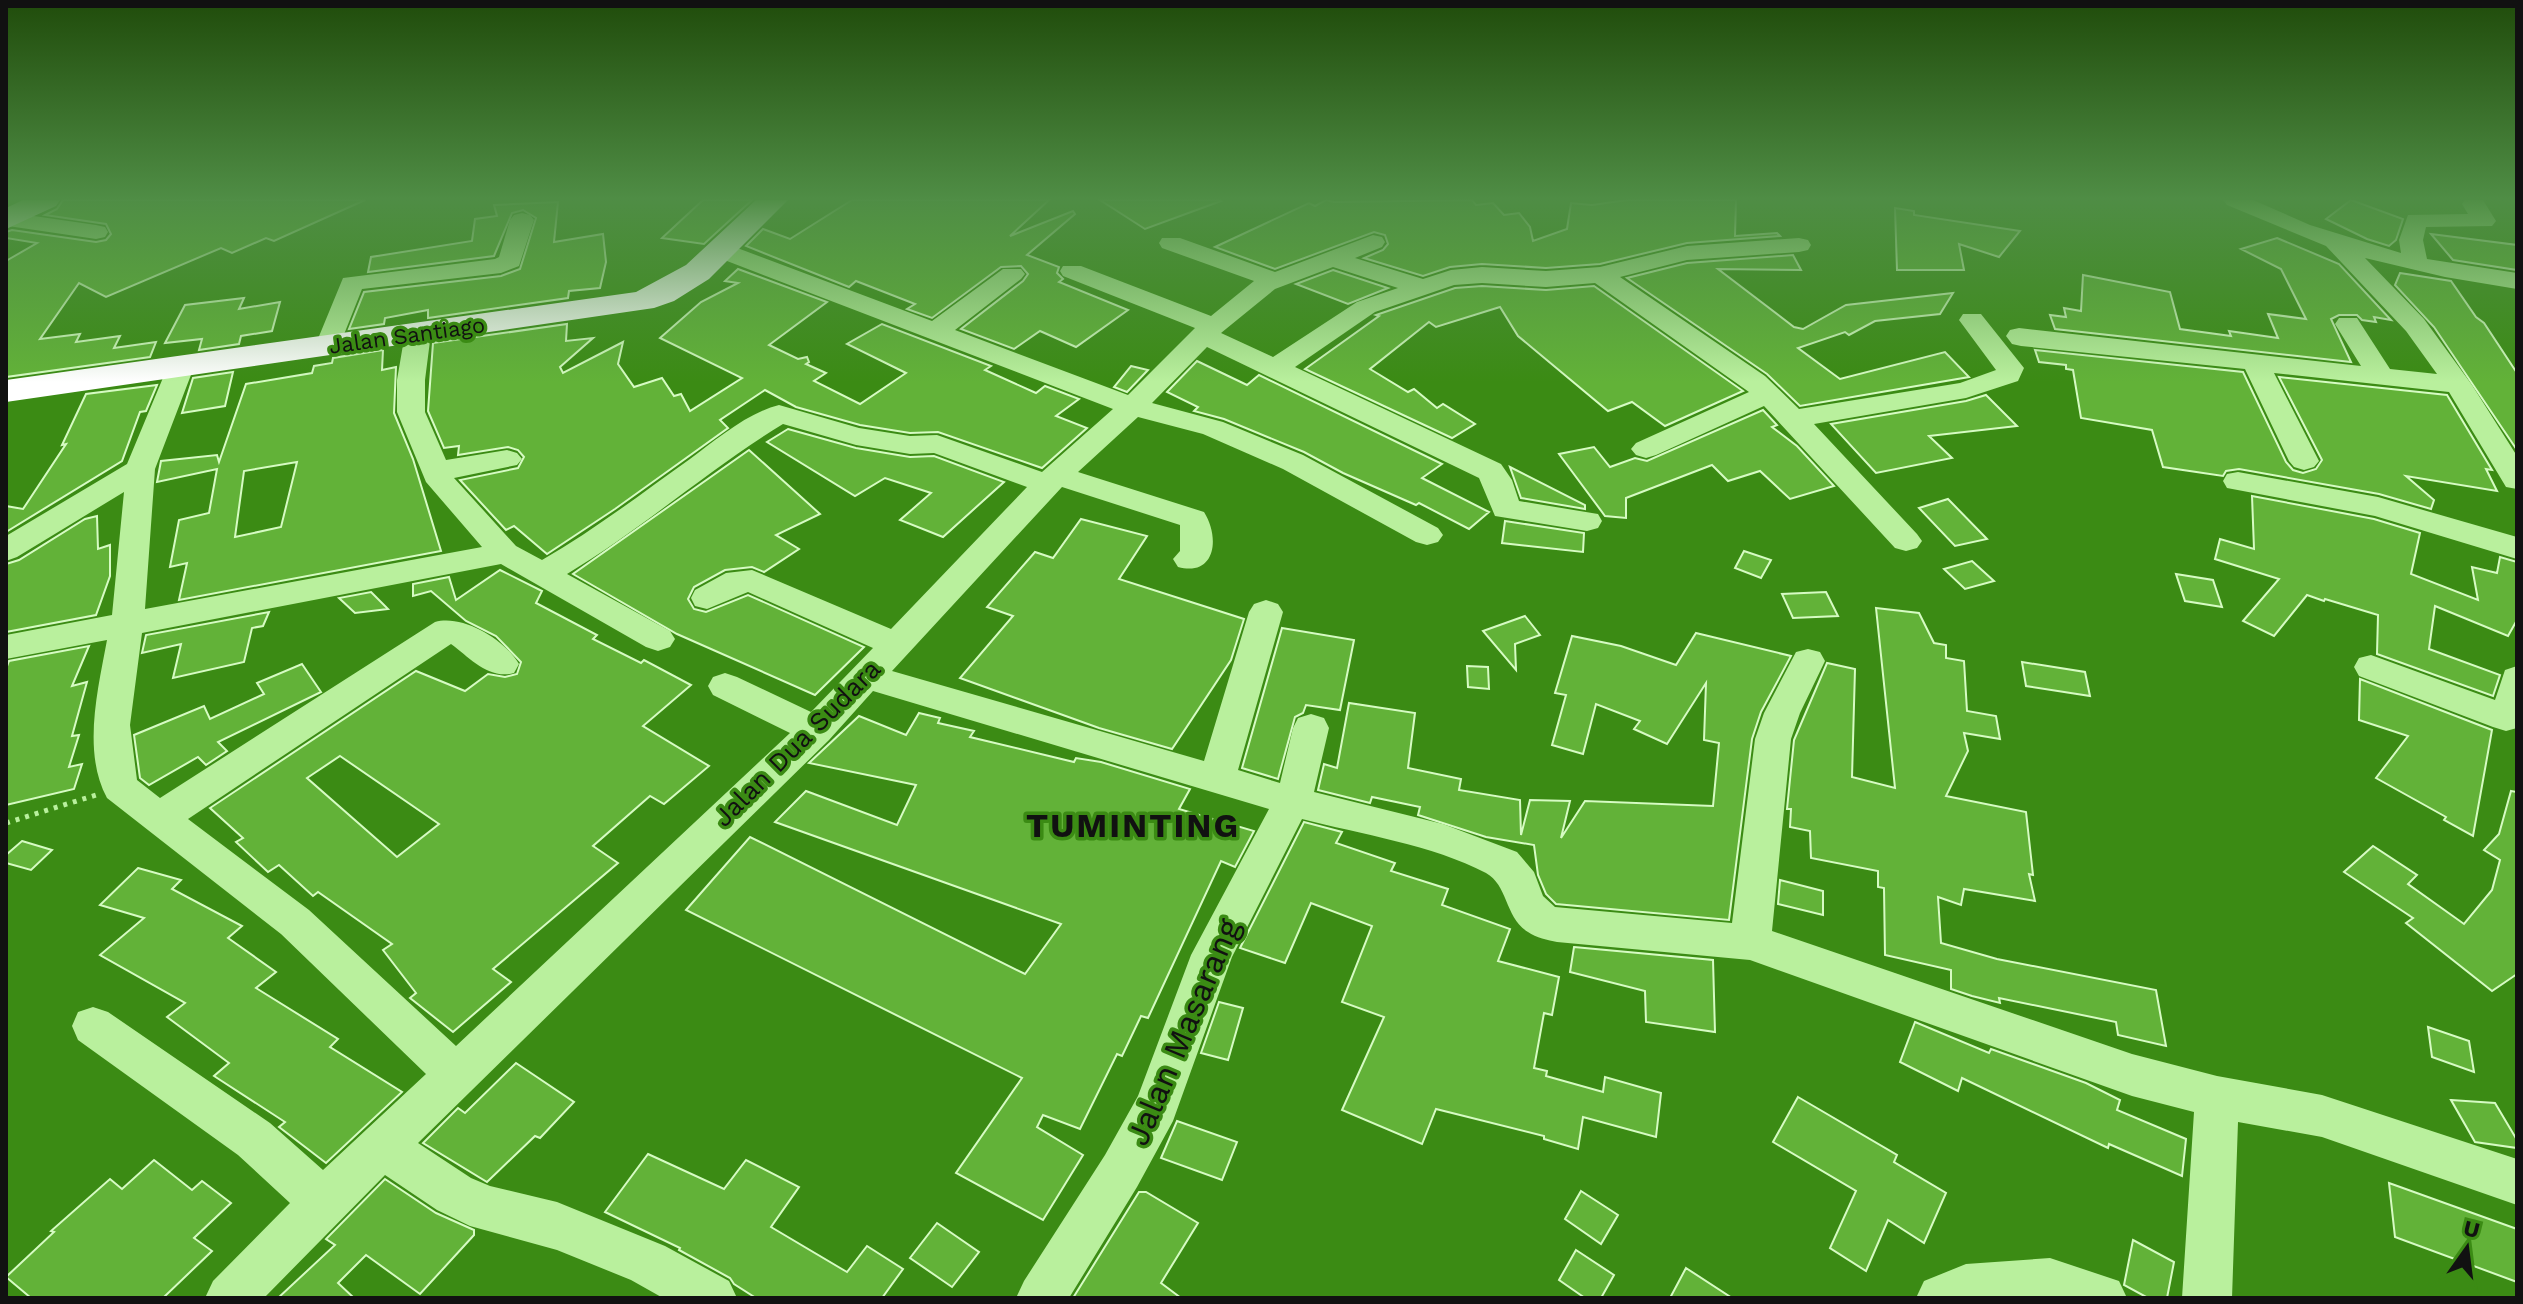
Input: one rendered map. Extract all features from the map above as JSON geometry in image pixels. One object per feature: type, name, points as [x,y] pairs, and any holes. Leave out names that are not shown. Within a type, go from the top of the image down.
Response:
[{"type":"highway","name":"Jalan Santiago","points":[[6,391],[642,301],[681,286],[711,261]]},
{"type":"street","points":[[328,346],[352,283],[501,266],[510,261]]},
{"type":"street","points":[[749,261],[1131,406],[1213,428],[1293,462],[1427,535]]},
{"type":"street","points":[[1101,261],[1134,281],[1128,292]]},
{"type":"street","points":[[1221,261],[1277,281]]},
{"type":"street","name":"Jalan Dua Sudara","points":[[230,1298],[324,1202],[816,730],[1052,479],[1208,330],[1266,284],[1329,261]]},
{"type":"street","points":[[1340,261],[1422,287]]},
{"type":"street","points":[[1275,368],[1366,307],[1422,287],[1466,275],[1546,279],[1600,275],[1656,261]]},
{"type":"street","points":[[2354,261],[2396,303],[2458,385],[2517,480]]},
{"type":"street","points":[[2415,261],[2456,272],[2517,281]]},
{"type":"street","points":[[1072,271],[1128,292],[1208,330],[1275,368],[1490,471],[1497,480],[1506,509],[1587,521]]},
{"type":"street","points":[[935,332],[1012,274]]},
{"type":"street","points":[[1600,275],[1722,358],[1767,394],[1906,541]]},
{"type":"street","points":[[1793,419],[1966,390],[2008,375],[2010,368],[1972,320]]},
{"type":"street","points":[[2348,324],[2381,376]]},
{"type":"street","points":[[418,333],[411,380],[411,412],[441,482],[505,553],[658,639]]},
{"type":"street","points":[[2021,338],[2019,336],[2458,385]]},
{"type":"street","points":[[2255,362],[2304,461]]},
{"type":"street","points":[[180,367],[140,469],[127,623],[115,680],[112,713],[112,745],[120,788],[295,922],[458,1076]]},
{"type":"street","points":[[1646,449],[1767,394]]},
{"type":"street","points":[[542,574],[590,546],[733,442],[779,414],[792,415],[856,436],[910,445],[937,444],[1193,519],[1197,529],[1195,556],[1189,559]]},
{"type":"street","points":[[436,471],[507,459]]},
{"type":"street","points":[[6,550],[140,469]]},
{"type":"street","points":[[2238,481],[2366,504],[2517,548]]},
{"type":"street","points":[[6,647],[312,592],[505,553]]},
{"type":"street","points":[[707,598],[737,581],[752,581],[895,644]]},
{"type":"street","points":[[1217,778],[1266,612]]},
{"type":"street","points":[[159,818],[447,630],[457,631],[502,664]]},
{"type":"street","points":[[1750,942],[1773,739],[1782,713],[1808,661]]},
{"type":"street","points":[[2371,667],[2506,718],[2510,715],[2517,679]]},
{"type":"street","points":[[865,676],[1292,801],[1443,840],[1503,863],[1520,884],[1525,903],[1543,921],[1557,925],[1750,942],[2132,1075],[2217,1097],[2322,1116],[2517,1182]]},
{"type":"street","points":[[725,686],[816,730]]},
{"type":"street","name":"Jalan Masarang","points":[[1041,1298],[1121,1171],[1157,1106],[1212,955],[1292,801],[1302,774],[1311,728]]},
{"type":"street","points":[[93,1026],[254,1139],[324,1202]]},
{"type":"street","points":[[2207,1298],[2217,1097]]},
{"type":"street","points":[[383,1146],[454,1194],[487,1209],[557,1226],[648,1263],[712,1298]]},
{"type":"street","points":[[1941,1298],[1966,1289],[2050,1282],[2102,1298]]},
{"type":"path","points":[[6,823],[120,788]]},
{"type":"building","points":[[6,261],[191,261],[106,297],[79,283],[40,339],[80,334],[76,342],[120,336],[114,348],[156,342],[150,357],[6,377]]},
{"type":"building","points":[[370,261],[456,261],[368,272]]},
{"type":"building","points":[[523,261],[606,262],[600,288],[569,291],[568,298],[428,318],[428,310],[385,318],[384,324],[349,329],[364,292],[501,276],[520,269]]},
{"type":"building","points":[[783,261],[1043,261],[1059,267],[1057,273],[1063,279],[1059,282],[1128,310],[1076,347],[1040,331],[1014,349],[961,329],[1023,281],[1028,274],[1021,266],[1001,267],[932,318],[907,309],[915,304],[856,281],[849,287]]},
{"type":"building","points":[[1253,261],[1297,261],[1275,269]]},
{"type":"building","points":[[1373,261],[1613,261],[1546,268],[1482,264],[1450,267],[1423,276]]},
{"type":"building","points":[[1796,261],[1801,270],[1718,269],[1794,327],[1803,329],[1846,305],[1953,293],[1940,314],[1875,321],[1849,335],[1845,332],[1798,348],[1840,379],[1945,352],[1969,377],[1800,406],[1767,374],[1627,278],[1687,263]]},
{"type":"building","points":[[1897,261],[1962,261],[1964,270],[1897,270]]},
{"type":"building","points":[[2265,261],[2331,261],[2339,264],[2391,320],[2374,317],[2376,322],[2362,320],[2357,315],[2339,315],[2331,319],[2351,362],[2055,329],[2050,315],[2066,317],[2064,308],[2081,311],[2083,275],[2170,292],[2180,329],[2231,336],[2229,331],[2278,338],[2268,314],[2306,319],[2281,269]]},
{"type":"building","points":[[2458,261],[2517,261],[2517,270]]},
{"type":"building","points":[[738,269],[827,302],[769,345],[798,359],[807,357],[809,362],[806,364],[826,373],[814,381],[860,404],[906,373],[847,344],[882,324],[991,366],[985,370],[1036,393],[1045,386],[1079,399],[1056,416],[1087,428],[1042,468],[938,432],[910,433],[860,425],[796,407],[765,390],[720,420],[728,428],[547,554],[514,526],[506,530],[460,480],[518,468],[524,457],[518,450],[508,447],[458,455],[459,446],[444,448],[428,411],[433,343],[567,324],[566,341],[593,338],[560,367],[563,373],[623,342],[618,364],[634,387],[662,378],[674,396],[681,394],[690,411],[742,378],[660,338],[701,302],[738,283],[725,281]]},
{"type":"building","points":[[1333,270],[1388,288],[1348,304],[1296,284]]},
{"type":"building","points":[[2400,273],[2451,281],[2476,317],[2484,323],[2517,373],[2517,450],[2434,327],[2395,285]]},
{"type":"building","points":[[1482,286],[1546,290],[1594,286],[1743,391],[1665,426],[1632,402],[1608,411],[1518,336],[1500,307],[1436,327],[1429,322],[1370,369],[1408,392],[1414,389],[1437,408],[1443,404],[1475,424],[1452,438],[1305,369],[1379,316],[1376,315],[1455,288]]},
{"type":"building","points":[[244,298],[239,309],[280,302],[272,331],[241,336],[239,344],[199,350],[202,339],[165,343],[185,305]]},
{"type":"building","points":[[383,350],[382,370],[396,367],[394,413],[413,459],[441,551],[179,600],[187,563],[170,567],[179,520],[209,513],[217,469],[157,482],[161,461],[217,455],[219,462],[246,384],[312,373],[314,366],[332,363],[333,358]],"holes":[[[297,462],[281,527],[235,537],[244,471]]]},
{"type":"building","points":[[2035,350],[2243,372],[2286,462],[2293,470],[2303,473],[2316,469],[2322,460],[2279,377],[2447,395],[2492,470],[2486,469],[2497,491],[2406,476],[2434,500],[2431,509],[2379,494],[2239,469],[2226,471],[2223,476],[2163,467],[2152,430],[2081,418],[2073,370],[2066,369],[2066,365],[2039,362]]},
{"type":"building","points":[[1197,361],[1247,385],[1259,375],[1442,464],[1422,478],[1489,512],[1469,529],[1419,503],[1416,505],[1343,473],[1304,452],[1224,419],[1194,411],[1198,407],[1167,392]]},
{"type":"building","points":[[1131,366],[1148,370],[1127,392],[1114,387]]},
{"type":"building","points":[[233,372],[225,406],[182,413],[193,378]]},
{"type":"building","points":[[157,385],[146,411],[140,412],[122,461],[6,532],[6,506],[23,509],[66,444],[62,445],[86,394]]},
{"type":"building","points":[[1986,395],[2017,426],[1929,436],[1952,458],[1876,473],[1831,424],[1966,401]]},
{"type":"building","points":[[1763,410],[1777,425],[1772,427],[1797,446],[1834,486],[1790,499],[1760,471],[1728,481],[1712,465],[1626,498],[1626,518],[1605,516],[1559,454],[1594,447],[1610,467],[1635,458],[1647,461]]},
{"type":"building","points":[[788,429],[856,448],[910,457],[934,456],[1004,482],[943,537],[900,520],[931,493],[885,478],[855,496],[767,442]]},
{"type":"building","points":[[749,450],[820,514],[776,535],[799,549],[764,572],[752,567],[725,570],[694,587],[688,599],[694,609],[706,612],[748,595],[864,647],[815,695],[677,634],[573,574]]},
{"type":"building","points":[[1510,467],[1585,505],[1585,509],[1521,498]]},
{"type":"building","points":[[2252,496],[2374,519],[2420,533],[2411,574],[2478,600],[2472,567],[2497,573],[2500,557],[2517,562],[2517,620],[2508,636],[2435,606],[2429,649],[2500,675],[2493,696],[2377,654],[2378,615],[2325,599],[2307,595],[2274,636],[2243,621],[2279,579],[2215,559],[2220,539],[2254,549]]},
{"type":"building","points":[[1948,499],[1987,539],[1955,546],[1919,508]]},
{"type":"building","points":[[97,516],[98,549],[110,545],[110,576],[96,615],[6,632],[6,564],[19,560],[85,519]]},
{"type":"building","points":[[1081,519],[1147,536],[1119,579],[1244,619],[1231,660],[1172,749],[1099,728],[960,678],[1013,616],[987,607],[1035,552],[1053,558]]},
{"type":"building","points":[[1505,521],[1584,533],[1583,552],[1502,543]]},
{"type":"building","points":[[1744,551],[1771,560],[1761,578],[1735,568]]},
{"type":"building","points":[[1972,561],[1994,581],[1965,589],[1944,569]]},
{"type":"building","points":[[500,570],[542,591],[536,603],[597,635],[593,639],[641,663],[644,660],[691,685],[643,726],[709,766],[664,804],[650,796],[593,846],[618,863],[493,969],[511,982],[453,1032],[410,998],[416,993],[383,950],[392,944],[318,892],[313,896],[279,865],[268,872],[236,842],[243,838],[210,808],[416,671],[465,691],[488,674],[505,677],[517,674],[521,662],[496,636],[466,621],[431,591],[413,596],[413,584],[449,577],[456,600]],"holes":[[[340,756],[439,824],[397,857],[307,778]]]},
{"type":"building","points":[[2176,574],[2213,580],[2222,607],[2185,601]]},
{"type":"building","points":[[371,592],[388,609],[355,613],[339,598]]},
{"type":"building","points":[[1826,592],[1838,616],[1793,618],[1782,594]]},
{"type":"building","points":[[1876,608],[1919,613],[1934,643],[1946,645],[1946,658],[1964,661],[1967,711],[1996,716],[2000,739],[1964,733],[1968,751],[1946,796],[2026,812],[2033,875],[2029,874],[2035,901],[1964,889],[1961,905],[1938,897],[1941,943],[1997,959],[2156,990],[2166,1046],[2118,1035],[2116,1022],[1999,998],[2000,1003],[1972,996],[1951,989],[1951,970],[1885,955],[1884,888],[1878,887],[1878,871],[1811,858],[1810,831],[1790,827],[1791,809],[1787,809],[1794,740],[1827,663],[1855,669],[1852,777],[1895,788]]},
{"type":"building","points":[[269,612],[263,626],[252,628],[244,662],[173,678],[181,644],[142,653],[146,635]]},
{"type":"building","points":[[1525,616],[1540,635],[1515,644],[1516,670],[1483,631]]},
{"type":"building","points":[[1282,628],[1354,640],[1340,710],[1306,705],[1303,713],[1295,717],[1278,779],[1242,768]]},
{"type":"building","points":[[1696,633],[1791,656],[1761,712],[1752,739],[1729,920],[1556,904],[1546,894],[1538,875],[1534,845],[1486,837],[1418,815],[1420,807],[1372,797],[1370,803],[1318,790],[1324,764],[1337,768],[1349,703],[1415,713],[1408,768],[1461,779],[1459,790],[1520,800],[1521,835],[1530,800],[1570,801],[1561,838],[1585,801],[1713,806],[1719,743],[1704,740],[1706,683],[1667,744],[1634,729],[1640,721],[1596,704],[1583,754],[1552,745],[1566,695],[1555,693],[1572,636],[1621,646],[1676,665]]},
{"type":"building","points":[[89,646],[72,686],[87,682],[72,736],[79,735],[69,767],[82,764],[74,789],[6,805],[6,669],[9,661]]},
{"type":"building","points":[[2022,662],[2085,672],[2090,696],[2026,686]]},
{"type":"building","points":[[302,664],[321,692],[218,742],[227,751],[206,765],[198,757],[149,785],[140,778],[134,735],[204,706],[210,719],[264,694],[257,683]]},
{"type":"building","points":[[1467,666],[1488,667],[1489,689],[1468,687]]},
{"type":"building","points":[[2360,679],[2492,730],[2473,836],[2444,820],[2446,817],[2376,778],[2408,736],[2359,720]]},
{"type":"building","points":[[919,713],[940,718],[938,723],[974,731],[970,737],[1074,762],[1076,758],[1101,762],[1190,789],[1179,809],[1254,831],[1235,867],[1221,861],[1148,1018],[1141,1016],[1122,1056],[1117,1054],[1080,1129],[1043,1115],[1037,1127],[1083,1155],[1043,1220],[956,1173],[1022,1078],[686,910],[750,837],[1025,974],[1061,924],[775,822],[806,791],[897,825],[916,785],[809,763],[859,716],[906,735]]},
{"type":"building","points":[[2511,791],[2517,792],[2517,974],[2492,991],[2406,923],[2413,918],[2344,872],[2373,846],[2417,875],[2408,884],[2464,924],[2492,890],[2500,860],[2484,850],[2499,834]]},
{"type":"building","points":[[1304,822],[1342,832],[1336,843],[1395,863],[1391,871],[1448,889],[1442,905],[1510,929],[1498,961],[1559,977],[1552,1015],[1544,1013],[1534,1068],[1547,1071],[1546,1076],[1603,1092],[1605,1077],[1661,1093],[1656,1137],[1583,1117],[1578,1149],[1544,1139],[1544,1136],[1436,1109],[1422,1144],[1342,1110],[1384,1017],[1342,1002],[1372,926],[1311,903],[1285,963],[1240,948]]},
{"type":"building","points":[[22,841],[52,850],[31,870],[6,863],[6,855]]},
{"type":"building","points":[[138,868],[181,880],[172,889],[242,926],[228,938],[276,972],[256,988],[338,1039],[330,1047],[402,1092],[326,1163],[279,1127],[285,1122],[214,1076],[229,1063],[167,1017],[185,1003],[100,955],[144,918],[100,905]]},
{"type":"building","points":[[1780,880],[1823,891],[1823,915],[1778,904]]},
{"type":"building","points":[[1574,947],[1713,960],[1715,1032],[1646,1022],[1645,991],[1570,972]]},
{"type":"building","points":[[1219,1002],[1243,1008],[1228,1060],[1201,1053]]},
{"type":"building","points":[[1915,1022],[1989,1053],[1991,1049],[2086,1083],[2120,1100],[2117,1110],[2186,1139],[2182,1176],[2109,1144],[2108,1148],[1962,1078],[1958,1091],[1900,1062]]},
{"type":"building","points":[[2428,1027],[2469,1041],[2474,1072],[2432,1057]]},
{"type":"building","points":[[516,1063],[574,1102],[540,1138],[535,1136],[487,1182],[423,1143],[458,1108],[465,1113]]},
{"type":"building","points":[[1798,1097],[1897,1155],[1894,1162],[1946,1193],[1924,1243],[1888,1220],[1866,1271],[1830,1248],[1856,1191],[1773,1142]]},
{"type":"building","points":[[2451,1100],[2495,1103],[2517,1140],[2517,1148],[2475,1142]]},
{"type":"building","points":[[1177,1121],[1237,1142],[1222,1180],[1161,1158]]},
{"type":"building","points":[[648,1154],[724,1189],[746,1160],[799,1187],[771,1227],[847,1272],[867,1246],[903,1269],[882,1298],[756,1298],[730,1278],[680,1248],[605,1212]]},
{"type":"building","points":[[154,1160],[192,1190],[202,1181],[231,1203],[194,1238],[212,1251],[163,1298],[31,1298],[6,1277],[54,1232],[51,1231],[110,1179],[122,1189]]},
{"type":"building","points":[[385,1179],[436,1213],[474,1230],[474,1235],[420,1294],[366,1255],[338,1283],[354,1298],[278,1298],[335,1245],[326,1239]]},
{"type":"building","points":[[2389,1183],[2517,1229],[2517,1282],[2395,1237]]},
{"type":"building","points":[[1581,1191],[1618,1215],[1601,1244],[1565,1219]]},
{"type":"building","points":[[1139,1192],[1146,1192],[1198,1223],[1161,1283],[1181,1298],[1073,1298]]},
{"type":"building","points":[[937,1223],[979,1252],[952,1287],[910,1258]]},
{"type":"building","points":[[2133,1240],[2174,1262],[2167,1298],[2148,1298],[2124,1285]]},
{"type":"building","points":[[1576,1250],[1614,1275],[1601,1298],[1585,1298],[1559,1280]]},
{"type":"building","points":[[1686,1268],[1732,1298],[1670,1298]]},
{"type":"district","name":"TUMINTING","points":[[1133,825]]}]
